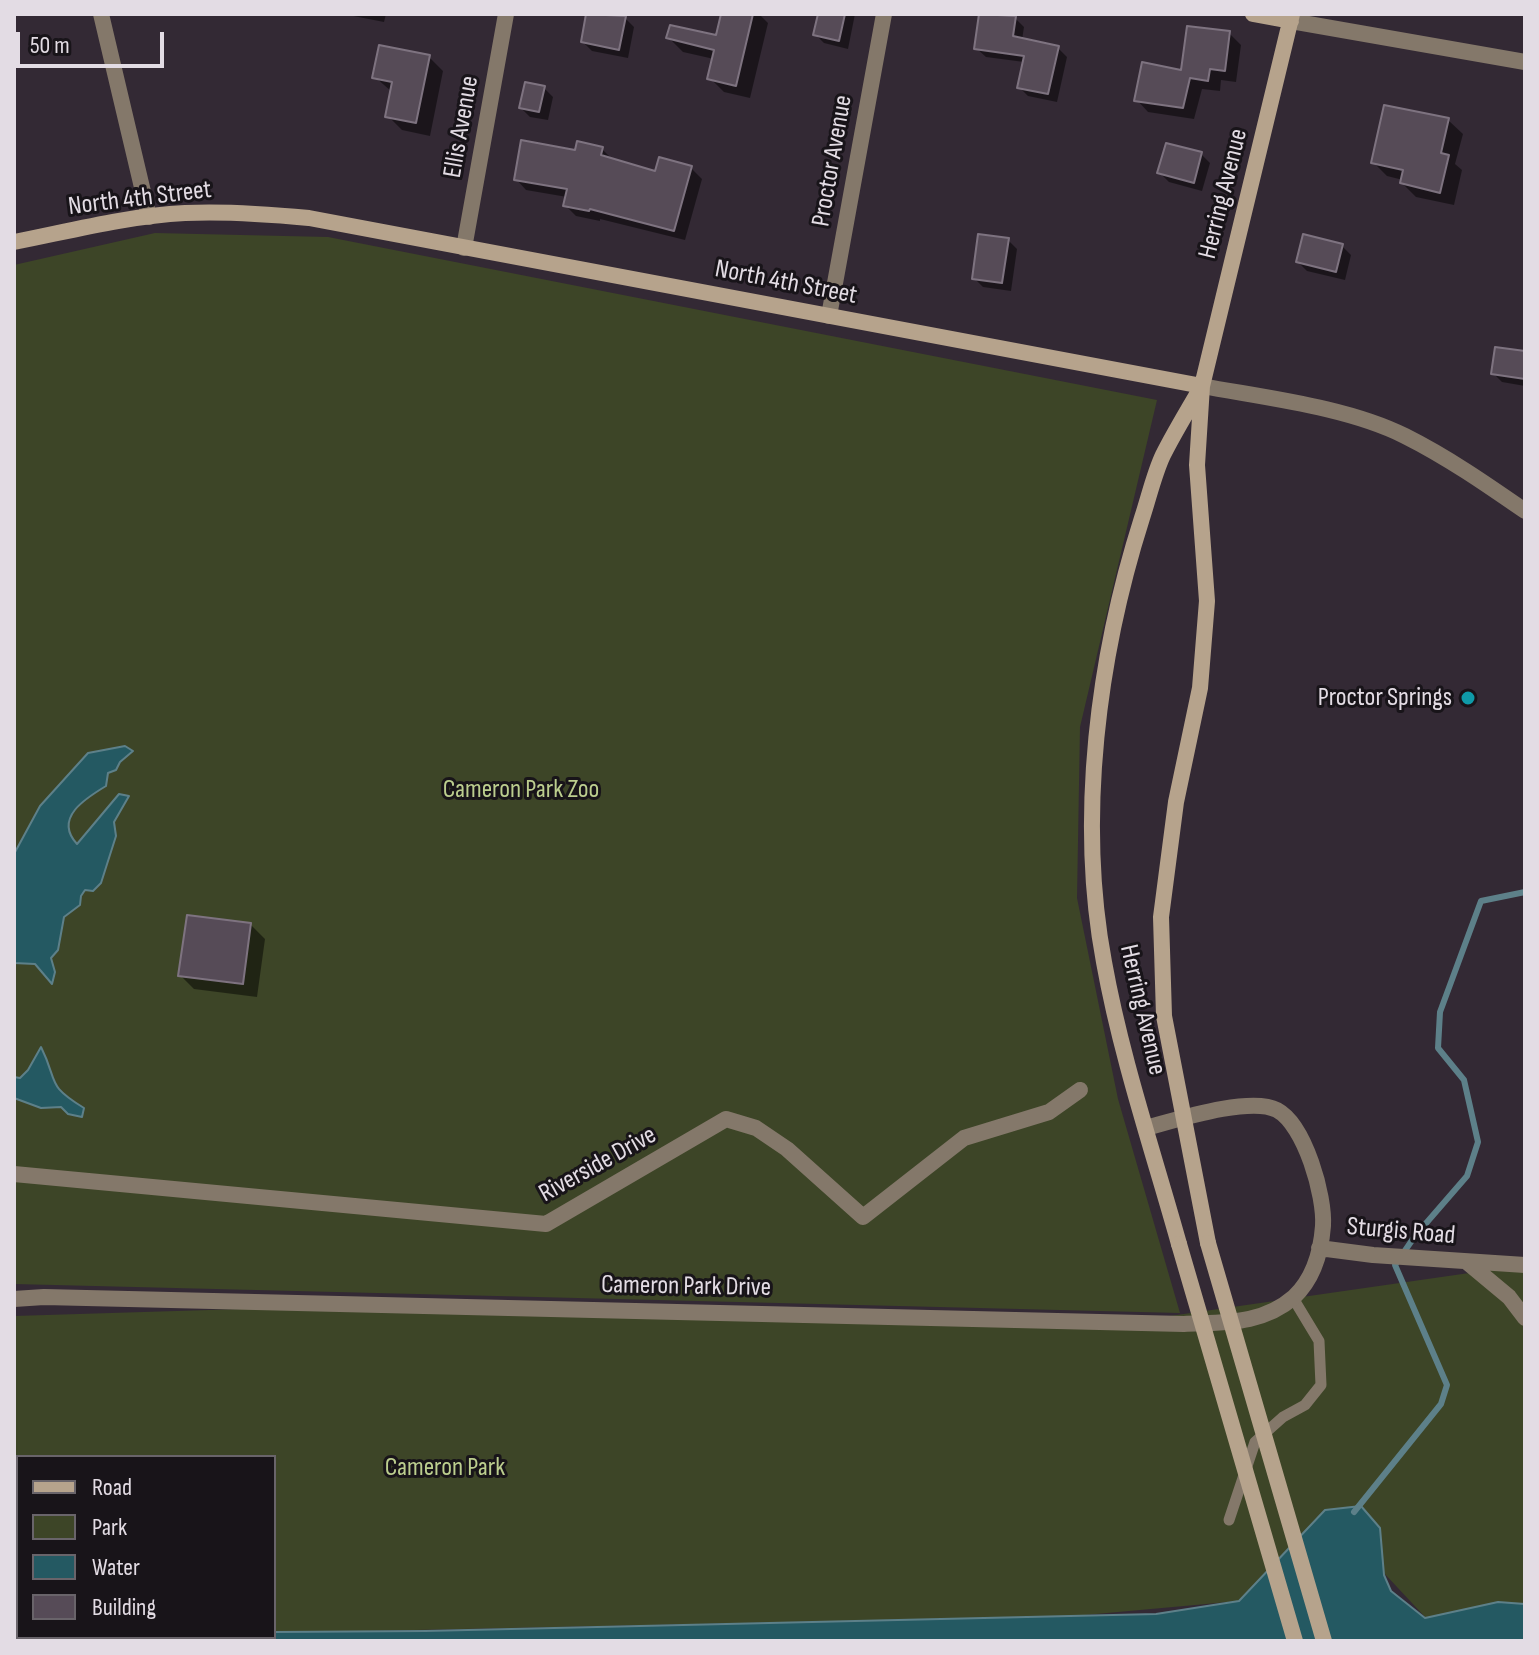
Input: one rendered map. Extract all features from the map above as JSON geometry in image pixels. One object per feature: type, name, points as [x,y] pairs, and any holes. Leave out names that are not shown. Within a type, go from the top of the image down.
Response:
[{"type":"main road","points":[[1253,14],[1292,17]]},
{"type":"main road","name":"Herring Avenue","points":[[1292,17],[1202,386],[1197,465],[1207,601],[1200,688],[1176,802],[1161,917],[1164,1016],[1208,1243],[1324,1641]]},
{"type":"main road","name":"North 4th Street","points":[[14,242],[149,217],[246,212],[293,216],[1202,386]]},
{"type":"main road","name":"Herring Avenue","points":[[1202,386],[1162,457],[1128,563],[1101,696],[1094,762],[1094,890],[1104,962],[1146,1128],[1295,1641]]},
{"type":"street","points":[[101,14],[149,217]]},
{"type":"street","name":"Ellis Avenue","points":[[464,248],[506,14]]},
{"type":"street","name":"Proctor Avenue","points":[[829,316],[884,14]]},
{"type":"street","points":[[1292,17],[1525,62]]},
{"type":"street","name":"North 4th Street","points":[[1202,386],[1334,412],[1403,435],[1470,473],[1525,511]]},
{"type":"street","name":"Riverside Drive","points":[[14,1174],[546,1224],[726,1119],[756,1128],[787,1149],[863,1217],[964,1138],[1049,1112],[1080,1090]]},
{"type":"street","name":"Sturgis Road","points":[[1146,1128],[1251,1104],[1277,1110],[1296,1128],[1317,1183],[1323,1223],[1319,1248],[1373,1255],[1525,1265]]},
{"type":"street","name":"Cameron Park Drive","points":[[14,1299],[59,1297],[1184,1324],[1265,1317],[1293,1298],[1310,1280],[1319,1248]]},
{"type":"street","points":[[1466,1261],[1509,1297],[1525,1318]]},
{"type":"lane","points":[[1229,1520],[1255,1442],[1283,1417],[1305,1405],[1321,1385],[1319,1341],[1293,1298]]},
{"type":"green space","name":"Cameron Park Zoo","points":[[155,233],[328,237],[1157,400],[1080,727],[1077,898],[1118,1099],[1180,1313],[14,1284],[14,265]]},
{"type":"green space","name":"Cameron Park","points":[[1525,1265],[1525,1615],[1426,1618],[1325,1510],[1239,1601],[1074,1616],[276,1633],[276,1455],[16,1455],[14,1637],[14,1316],[403,1304],[1128,1322]]},
{"type":"water","points":[[125,746],[133,751],[116,770],[108,773],[106,786],[90,796],[70,817],[71,835],[77,844],[119,794],[129,796],[114,822],[116,836],[101,883],[93,891],[85,890],[80,905],[64,917],[58,950],[51,958],[55,972],[52,984],[35,964],[14,963],[14,854],[40,806],[88,753]]},
{"type":"water","points":[[41,1047],[58,1088],[84,1108],[82,1117],[68,1114],[61,1107],[41,1108],[14,1098],[14,1077],[20,1078],[28,1070]]},
{"type":"water","points":[[1361,1506],[1380,1528],[1384,1575],[1391,1591],[1425,1618],[1498,1602],[1525,1604],[1525,1641],[14,1641],[14,1637],[276,1639],[276,1632],[1156,1614],[1239,1601],[1325,1510]]},
{"type":"building","points":[[586,14],[626,16],[619,50],[581,42]]},
{"type":"building","points":[[721,14],[753,14],[736,86],[707,79],[714,50],[666,38],[670,25],[716,35]]},
{"type":"building","points":[[818,14],[845,14],[839,41],[813,35]]},
{"type":"building","points":[[979,14],[1016,16],[1013,36],[1059,46],[1048,94],[1017,88],[1024,56],[974,49]]},
{"type":"building","points":[[1187,26],[1230,31],[1225,71],[1210,69],[1208,81],[1190,78],[1183,108],[1134,101],[1142,62],[1181,70]]},
{"type":"building","points":[[379,45],[430,55],[416,123],[385,117],[392,82],[372,78]]},
{"type":"building","points":[[525,82],[545,86],[539,112],[519,108]]},
{"type":"building","points":[[1384,105],[1449,118],[1441,153],[1449,155],[1440,193],[1400,183],[1403,170],[1371,163]]},
{"type":"building","points":[[521,140],[575,150],[577,141],[603,147],[601,155],[655,171],[659,157],[692,166],[674,231],[590,209],[563,206],[567,189],[514,180]]},
{"type":"building","points":[[1166,143],[1202,152],[1194,183],[1157,173]]},
{"type":"building","points":[[978,234],[1009,238],[1002,283],[972,279]]},
{"type":"building","points":[[1303,234],[1343,244],[1336,272],[1296,262]]},
{"type":"building","points":[[1495,347],[1525,351],[1525,379],[1491,374]]},
{"type":"building","points":[[187,915],[251,923],[243,984],[178,976]]},
{"type":"waterway","points":[[1354,1512],[1441,1404],[1447,1385],[1395,1265],[1415,1236],[1467,1176],[1478,1142],[1464,1080],[1438,1048],[1440,1012],[1481,901],[1525,892]]},
{"type":"place","name":"Proctor Springs","points":[[1468,698]]}]
